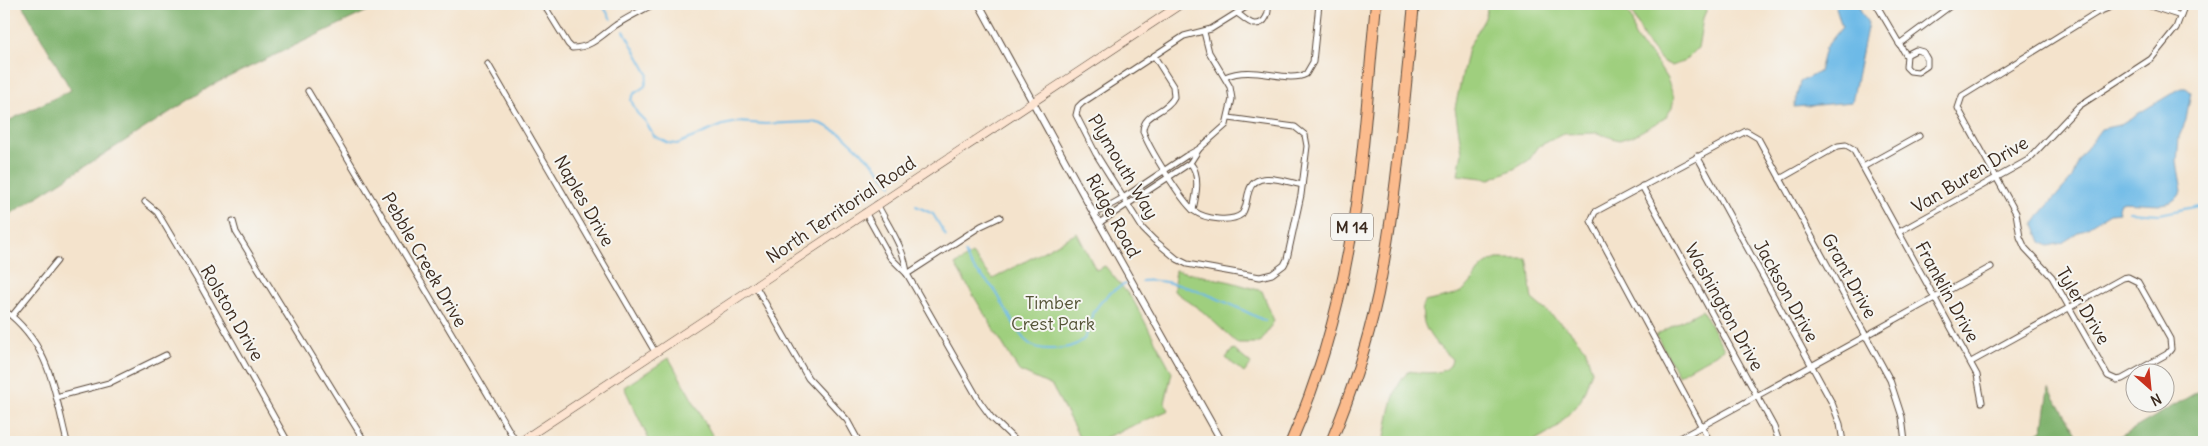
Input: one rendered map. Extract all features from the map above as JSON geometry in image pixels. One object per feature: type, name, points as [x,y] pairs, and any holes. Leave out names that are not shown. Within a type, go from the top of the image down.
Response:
[{"type":"highway","name":"M 14","points":[[1291,442],[1320,364],[1346,264],[1356,202],[1376,4]]},
{"type":"highway","name":"M 14","points":[[1331,442],[1361,359],[1382,274],[1391,219],[1414,4]]},
{"type":"main road","name":"North Territorial Road","points":[[518,442],[1181,4]]},
{"type":"street","points":[[544,6],[568,44],[572,48],[579,48],[586,47],[616,25],[654,4]]},
{"type":"street","name":"Ridge Road","points":[[979,4],[1222,442]]},
{"type":"street","name":"Plymouth Way","points":[[1229,118],[1294,127],[1302,131],[1307,138],[1308,146],[1302,185],[1287,259],[1278,271],[1264,277],[1182,262],[1154,240],[1143,229],[1122,198],[1078,120],[1077,111],[1082,103],[1184,36],[1204,32],[1251,4]]},
{"type":"street","points":[[1238,12],[1248,21],[1254,24],[1260,23],[1268,14],[1267,4]]},
{"type":"street","points":[[1225,77],[1242,71],[1296,77],[1306,74],[1313,62],[1319,4]]},
{"type":"street","points":[[1876,4],[1906,55],[1905,63],[1910,71],[1918,72],[1927,66],[1928,58],[1923,52],[1916,50],[1906,55]]},
{"type":"street","points":[[1899,44],[1954,4]]},
{"type":"street","name":"Tyler Drive","points":[[2070,308],[2123,278],[2130,278],[2138,282],[2170,339],[2171,349],[2167,354],[2122,379],[2113,379],[2108,376],[2052,277],[2025,248],[2020,237],[2016,213],[1958,112],[1959,99],[2096,13],[2118,4]]},
{"type":"street","points":[[2144,4],[2181,16]]},
{"type":"street","name":"Van Buren Drive","points":[[1899,232],[2034,155],[2079,106],[2151,59],[2169,38],[2186,4]]},
{"type":"street","points":[[1094,214],[1199,149],[1222,131],[1229,118],[1232,94],[1225,77],[1209,52],[1204,32]]},
{"type":"street","points":[[1154,56],[1173,86],[1174,97],[1169,105],[1147,119],[1143,131],[1170,178],[1193,210],[1203,215],[1230,219],[1242,214],[1250,187],[1258,179],[1265,178],[1302,185]]},
{"type":"street","name":"Naples Drive","points":[[488,64],[655,352]]},
{"type":"street","name":"Pebble Creek Drive","points":[[308,91],[518,442]]},
{"type":"street","name":"Grant Drive","points":[[1697,156],[1742,131],[1750,131],[1758,138],[1890,380],[1897,398],[1906,442]]},
{"type":"street","points":[[1863,167],[1919,136]]},
{"type":"street","name":"Franklin Drive","points":[[1780,179],[1843,145],[1853,149],[1971,362],[1979,381],[1982,402]]},
{"type":"street","points":[[1100,223],[1170,178],[1190,163],[1199,149]]},
{"type":"street","points":[[1697,156],[1595,212],[1591,219],[1592,226],[1710,442]]},
{"type":"street","name":"Jackson Drive","points":[[1697,156],[1836,412],[1843,442]]},
{"type":"street","points":[[1190,163],[1196,172],[1196,197],[1193,210]]},
{"type":"street","name":"Washington Drive","points":[[1642,186],[1757,395],[1779,442]]},
{"type":"street","name":"Rolston Drive","points":[[145,202],[157,212],[198,280],[288,442]]},
{"type":"street","points":[[877,204],[901,249],[906,262],[907,274]]},
{"type":"street","points":[[865,212],[890,257],[907,274],[980,402],[991,417],[1017,442]]},
{"type":"street","points":[[907,274],[981,226],[1000,217]]},
{"type":"street","points":[[234,221],[236,232],[365,442]]},
{"type":"street","points":[[12,316],[57,261]]},
{"type":"street","points":[[1673,442],[1991,267]]},
{"type":"street","points":[[755,285],[808,378],[847,420],[859,442]]},
{"type":"street","points":[[1971,362],[2070,308]]},
{"type":"street","points":[[4,310],[29,332],[40,349],[50,371],[66,442]]},
{"type":"street","points":[[56,397],[108,383],[166,355]]},
{"type":"green space","points":[[22,4],[382,4],[214,84],[4,218],[4,123],[71,90]]},
{"type":"green space","points":[[1488,4],[1568,4],[1582,7],[1618,5],[1625,7],[1632,20],[1634,34],[1641,46],[1653,57],[1667,79],[1674,97],[1672,108],[1665,118],[1633,136],[1619,140],[1597,133],[1563,134],[1539,146],[1529,160],[1490,179],[1458,175],[1462,152],[1455,108],[1468,48],[1485,18]]},
{"type":"green space","points":[[1628,4],[1709,4],[1703,18],[1698,48],[1685,61],[1672,66],[1662,61],[1646,42]]},
{"type":"green space","name":"Timber Crest Park","points":[[1077,233],[1096,270],[1105,266],[1133,300],[1172,372],[1165,403],[1169,410],[1095,442],[1082,442],[1052,386],[1019,371],[955,265],[972,254],[993,279]]},
{"type":"green space","points":[[1497,259],[1527,259],[1532,299],[1570,331],[1585,348],[1592,371],[1581,400],[1556,428],[1532,442],[1384,442],[1394,395],[1403,378],[1409,371],[1427,373],[1441,371],[1450,365],[1452,359],[1439,347],[1425,326],[1422,310],[1424,302],[1452,296],[1462,291],[1471,283],[1481,268]]},
{"type":"green space","points":[[1175,270],[1262,291],[1274,321],[1260,343],[1237,343],[1202,311],[1174,291]]},
{"type":"green space","points":[[1702,310],[1724,349],[1678,375],[1656,335]]},
{"type":"green space","points":[[1233,349],[1251,364],[1244,373],[1226,358]]},
{"type":"green space","points":[[669,358],[716,442],[650,442],[624,387]]},
{"type":"green space","points":[[2204,388],[2204,442],[2111,442],[2159,414],[2176,414],[2176,404]]},
{"type":"green space","points":[[2049,389],[2082,442],[2025,442],[2043,429]]},
{"type":"water","points":[[1835,4],[1857,4],[1868,23],[1852,102],[1794,107],[1800,82],[1819,72],[1825,48],[1842,27]]},
{"type":"water","points":[[2181,88],[2186,88],[2191,92],[2186,120],[2179,137],[2177,162],[2182,191],[2178,197],[2171,202],[2161,204],[2120,202],[2119,212],[2110,213],[2062,243],[2048,246],[2041,242],[2034,224],[2072,178],[2081,156],[2101,129],[2119,125]]},
{"type":"waterway","points":[[602,4],[611,19]]},
{"type":"waterway","points":[[624,31],[648,74],[645,86],[634,94],[631,100],[637,113],[645,121],[654,136],[668,143],[677,144],[723,125],[738,122],[765,124],[812,122],[822,124],[843,135],[873,163],[892,185]]},
{"type":"waterway","points":[[916,206],[933,214],[946,236]]},
{"type":"waterway","points":[[2129,212],[2160,214],[2199,206],[2202,211],[2204,230]]},
{"type":"waterway","points":[[965,253],[973,268],[996,293],[1021,335],[1032,346],[1040,348],[1066,347],[1082,341],[1086,336],[1092,315],[1104,298],[1120,286],[1126,284]]},
{"type":"waterway","points":[[2204,279],[2204,301]]},
{"type":"waterway","points":[[1142,281],[1171,283],[1188,288],[1221,300],[1265,321]]}]
